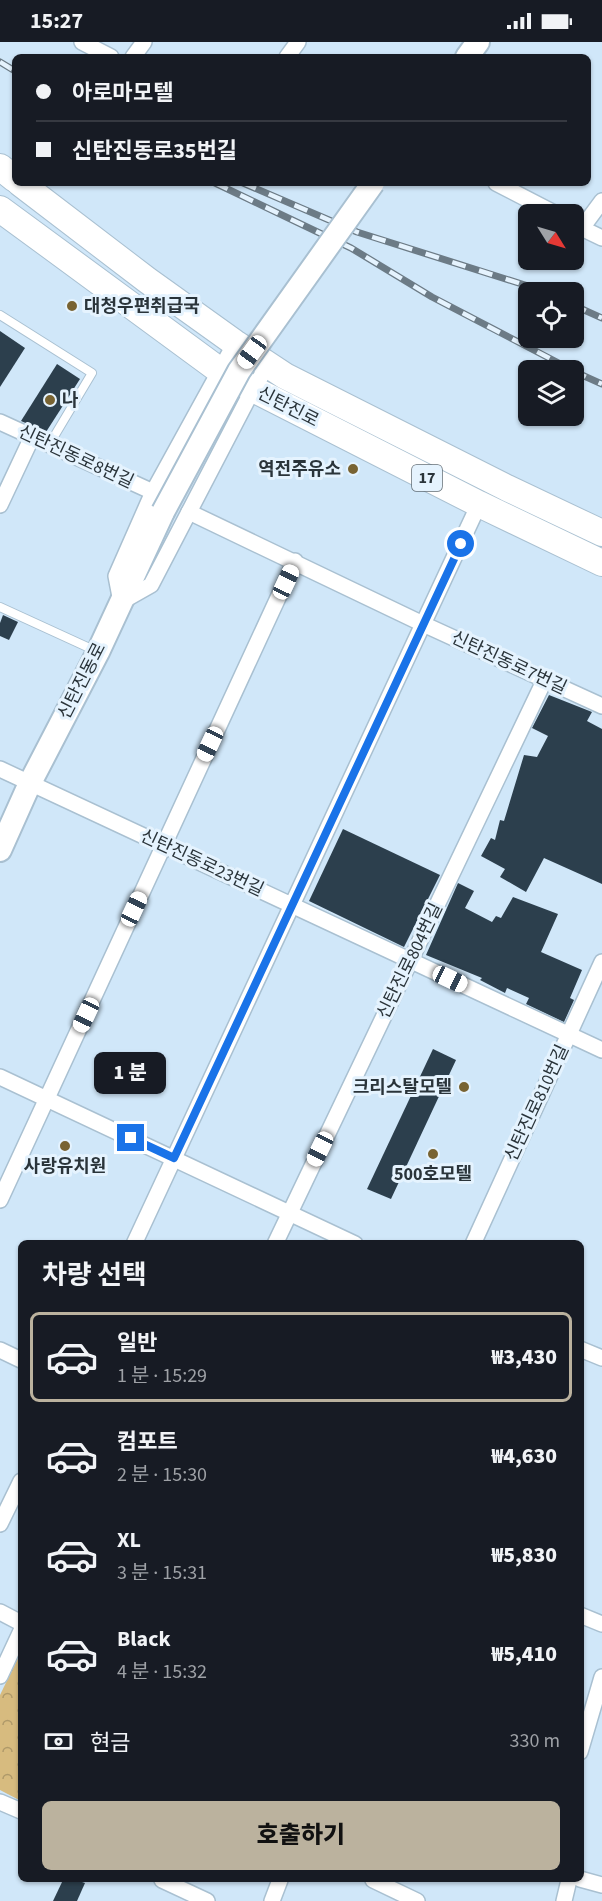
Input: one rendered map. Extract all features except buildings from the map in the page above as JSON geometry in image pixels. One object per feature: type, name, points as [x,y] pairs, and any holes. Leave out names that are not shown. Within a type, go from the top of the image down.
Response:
[{"type":"main road","points":[[0,167],[12,177]]},
{"type":"main road","name":"신탄진로","points":[[24,186],[129,267],[285,376],[602,533]]},
{"type":"main road","name":"신탄진동로","points":[[0,850],[30,783],[98,652],[163,512],[239,371],[371,186]]},
{"type":"main road","name":"신탄진로","points":[[2,214],[219,369],[253,389],[479,504],[602,563]]},
{"type":"main road","points":[[73,263],[90,264],[102,268],[120,281],[128,282],[131,277],[129,267]]},
{"type":"street","points":[[82,42],[105,54]]},
{"type":"street","points":[[502,186],[537,204]]},
{"type":"street","points":[[584,219],[602,201]]},
{"type":"street","points":[[584,229],[602,238]]},
{"type":"street","points":[[235,343],[153,492],[116,576],[121,602],[151,585],[253,389],[268,365]]},
{"type":"street","name":"신탄진동로8번길","points":[[0,422],[153,492]]},
{"type":"street","points":[[0,505],[32,437]]},
{"type":"street","points":[[136,1240],[479,504]]},
{"type":"street","name":"신탄진동로7번길","points":[[189,512],[423,624],[602,706]]},
{"type":"street","points":[[0,1200],[295,561]]},
{"type":"street","name":"신탄진로804번길","points":[[277,1240],[545,679]]},
{"type":"street","name":"신탄진동로23번길","points":[[0,769],[602,1050]]},
{"type":"street","name":"신탄진로810번길","points":[[475,1240],[602,962]]},
{"type":"street","points":[[0,1077],[347,1240]]},
{"type":"street","points":[[0,1350],[18,1359]]},
{"type":"street","points":[[584,1354],[602,1358]]},
{"type":"street","points":[[0,1524],[18,1487]]},
{"type":"street","points":[[0,1612],[18,1621]]},
{"type":"street","points":[[584,1617],[602,1624]]},
{"type":"street","points":[[0,1676],[18,1637]]},
{"type":"street","points":[[584,1738],[602,1677]]},
{"type":"street","points":[[0,1802],[18,1810]]},
{"type":"street","points":[[584,1880],[602,1885]]},
{"type":"street","points":[[166,1882],[207,1901]]},
{"type":"street","points":[[272,1901],[279,1882]]},
{"type":"street","points":[[377,1882],[417,1901]]},
{"type":"street","points":[[564,1901],[569,1882]]},
{"type":"lane","points":[[0,315],[92,373],[49,445]]},
{"type":"lane","points":[[0,607],[98,652]]},
{"type":"green space","points":[[18,1658],[18,1799],[0,1790],[0,1695]]},
{"type":"railway","points":[[0,62],[12,69]]},
{"type":"railway","points":[[221,186],[351,248],[432,297],[553,360]]},
{"type":"railway","points":[[250,186],[357,232],[518,283]]},
{"type":"railway","points":[[584,310],[602,318]]},
{"type":"railway","points":[[584,376],[602,384]]},
{"type":"place","name":"대청우편취급국","points":[[72,306]]},
{"type":"place","name":"나","points":[[50,400]]},
{"type":"place","name":"역전주유소","points":[[353,469]]},
{"type":"place","name":"크리스탈모텔","points":[[464,1087]]},
{"type":"place","name":"사랑유치원","points":[[65,1146]]},
{"type":"place","name":"500호모텔","points":[[433,1154]]},
{"type":"route","points":[[131,1138],[174,1158],[461,544]]}]
